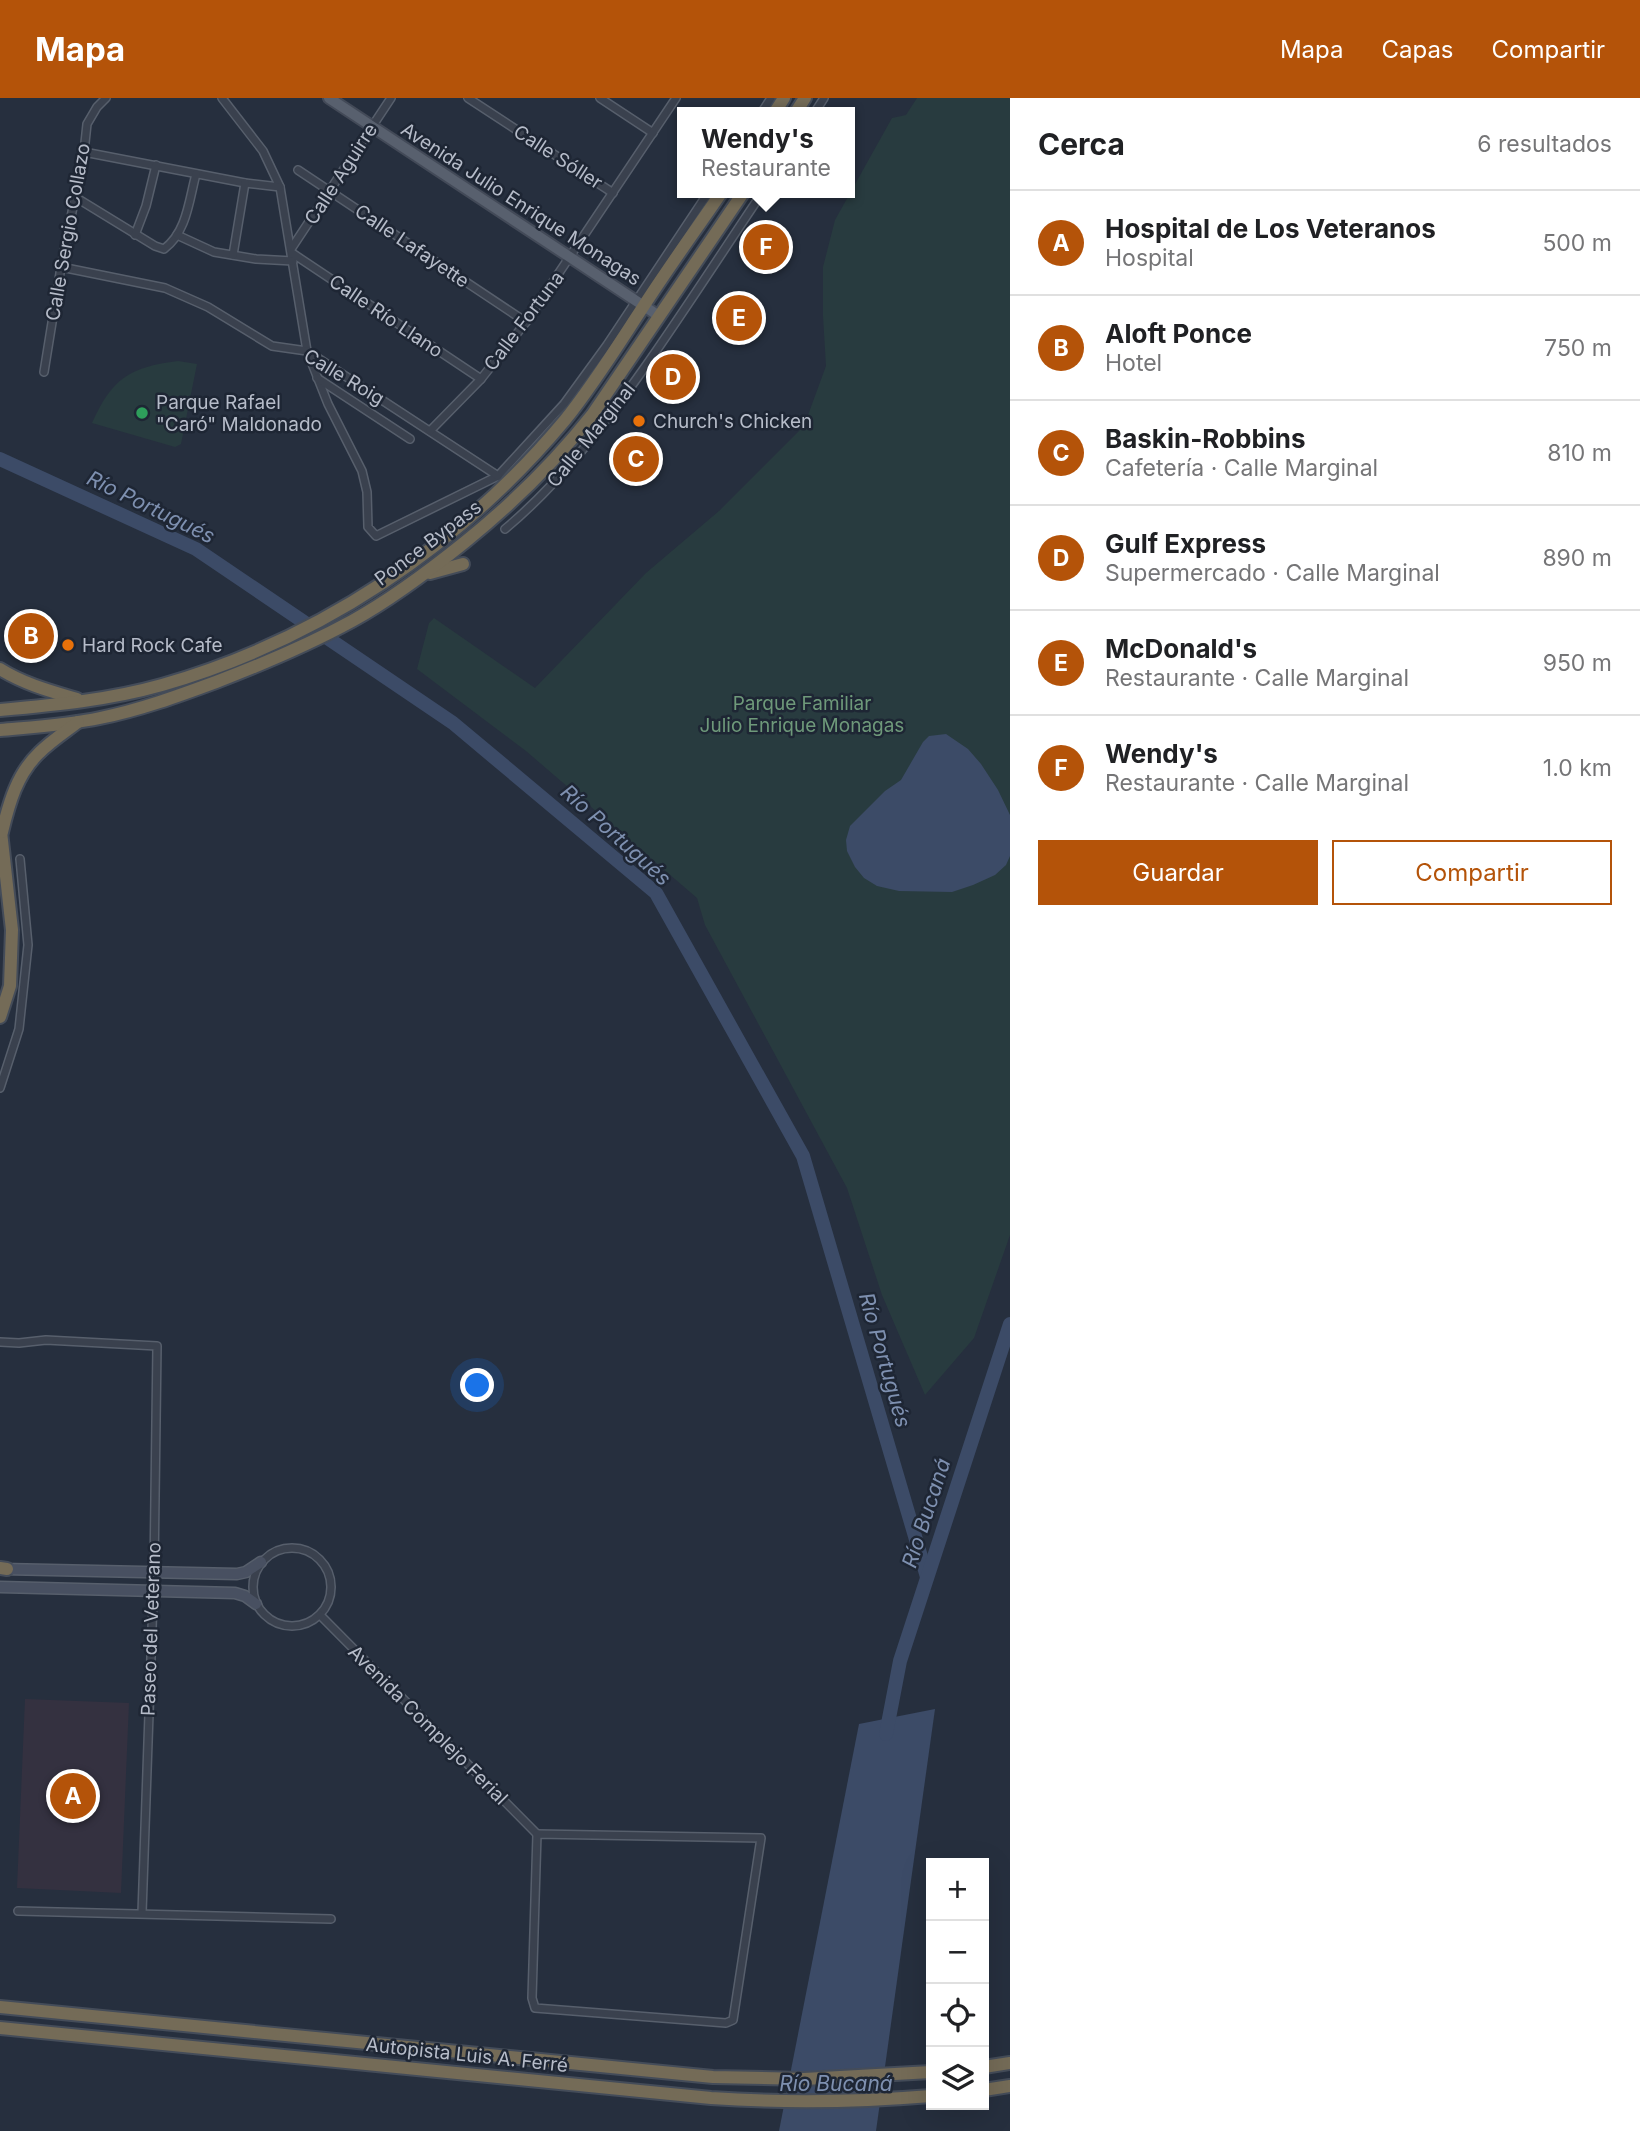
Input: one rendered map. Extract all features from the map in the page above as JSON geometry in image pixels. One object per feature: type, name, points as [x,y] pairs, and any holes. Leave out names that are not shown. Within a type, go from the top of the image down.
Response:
[{"type":"highway","name":"Ponce Bypass","points":[[0,710],[85,701],[162,685],[242,657],[322,619],[428,551],[467,520],[510,479],[564,421],[596,380],[640,304],[717,198]]},
{"type":"highway","name":"Ponce Bypass","points":[[0,730],[78,722],[122,713],[257,667],[324,636],[389,598],[423,574],[518,497],[581,440],[592,415],[740,198]]},
{"type":"highway","points":[[423,574],[463,564]]},
{"type":"highway","points":[[0,669],[38,687],[85,701]]},
{"type":"highway","points":[[0,1017],[10,986],[12,930],[1,827],[16,785],[30,762],[78,722]]},
{"type":"highway","name":"Autopista Luis A. Ferré","points":[[0,2007],[713,2077],[804,2079],[926,2073]]},
{"type":"highway","name":"Autopista Luis A. Ferré","points":[[0,2028],[766,2102],[926,2095]]},
{"type":"highway","points":[[989,2066],[1010,2063]]},
{"type":"highway","points":[[989,2089],[1010,2086]]},
{"type":"main road","name":"Avenida Julio Enrique Monagas","points":[[330,98],[659,316]]},
{"type":"street","name":"Calle Sergio Collazo","points":[[44,372],[87,124],[106,98]]},
{"type":"street","points":[[222,98],[263,151],[280,187],[307,351],[316,377],[362,471],[367,492],[368,527],[376,537],[498,476],[564,404],[640,304],[705,198]]},
{"type":"street","name":"Calle Aguirre","points":[[292,254],[391,98]]},
{"type":"street","name":"Calle Sóller","points":[[468,98],[613,193]]},
{"type":"street","points":[[600,98],[653,133]]},
{"type":"street","name":"Calle Fortuna","points":[[430,431],[481,379],[526,322],[676,98]]},
{"type":"street","points":[[84,152],[245,183],[280,187]]},
{"type":"street","points":[[135,235],[156,166]]},
{"type":"street","name":"Calle Lafayette","points":[[298,170],[526,322]]},
{"type":"street","points":[[75,197],[135,235],[164,249],[173,243],[184,223],[196,174]]},
{"type":"street","points":[[233,255],[245,183]]},
{"type":"street","name":"Calle Marginal","points":[[505,528],[545,492],[581,440],[607,421],[759,198]]},
{"type":"street","points":[[177,235],[214,252],[233,255],[292,254]]},
{"type":"street","name":"Calle Río Llano","points":[[292,254],[481,379]]},
{"type":"street","name":"Calle Roig","points":[[61,267],[165,288],[208,307],[272,346],[307,351],[498,476]]},
{"type":"street","points":[[316,377],[410,439]]},
{"type":"street","points":[[0,1088],[19,1029],[28,945],[20,859]]},
{"type":"street","name":"Paseo del Veterano","points":[[0,1342],[46,1340],[157,1346],[153,1591],[142,1913]]},
{"type":"street","points":[[0,1587],[235,1593],[256,1604],[271,1621],[285,1626],[300,1626],[320,1615],[331,1596],[331,1581],[326,1567],[316,1556],[302,1549],[288,1548],[273,1552],[246,1572],[237,1574],[2,1568]]},
{"type":"street","points":[[256,1604],[252,1590],[254,1575],[261,1562]]},
{"type":"street","name":"Avenida Complejo Ferial","points":[[320,1615],[537,1834]]},
{"type":"street","points":[[537,1834],[761,1839],[733,2020],[726,2023],[535,2008],[531,1998],[537,1834]]},
{"type":"street","points":[[18,1911],[331,1919]]},
{"type":"shaded area","points":[[25,1699],[129,1703],[121,1893],[17,1888]]},
{"type":"green space","name":"Parque Familiar Julio Enrique Monagas","points":[[917,98],[1010,98],[1010,1235],[974,1338],[925,1395],[882,1295],[847,1188],[705,925],[697,898],[526,751],[417,669],[429,623],[434,618],[535,688],[646,573],[719,511],[804,426],[826,366],[823,267],[835,220],[847,198],[855,198],[855,184],[892,118],[906,115]]},
{"type":"green space","name":"Parque Rafael \"Caró\" Maldonado","points":[[178,361],[197,364],[181,444],[175,447],[92,423],[107,395],[124,377],[147,367]]},
{"type":"water","points":[[946,734],[968,749],[981,764],[1010,815],[1010,856],[1006,865],[995,875],[952,892],[899,891],[877,886],[864,878],[847,851],[846,840],[850,826],[885,791],[901,780],[929,736]]},
{"type":"water","name":"Río Bucaná","points":[[935,1709],[876,2131],[779,2131],[859,1724]]},
{"type":"waterway","name":"Río Portugués","points":[[0,459],[196,549],[453,723],[656,893],[803,1156],[927,1577]]},
{"type":"waterway","name":"Río Bucaná","points":[[886,1734],[900,1661],[1010,1324]]},
{"type":"place","name":"Wendy's","points":[[766,247]]},
{"type":"place","name":"McDonald's","points":[[739,318]]},
{"type":"place","name":"Gulf Express","points":[[673,377]]},
{"type":"place","name":"Parque Rafael \"Caró\" Maldonado","points":[[142,413]]},
{"type":"place","name":"Church's Chicken","points":[[639,421]]},
{"type":"place","name":"Baskin-Robbins","points":[[636,459]]},
{"type":"place","name":"Aloft Ponce","points":[[31,636]]},
{"type":"place","name":"Hard Rock Cafe","points":[[68,645]]},
{"type":"place","name":"Hospital de Los Veteranos","points":[[73,1796]]}]
